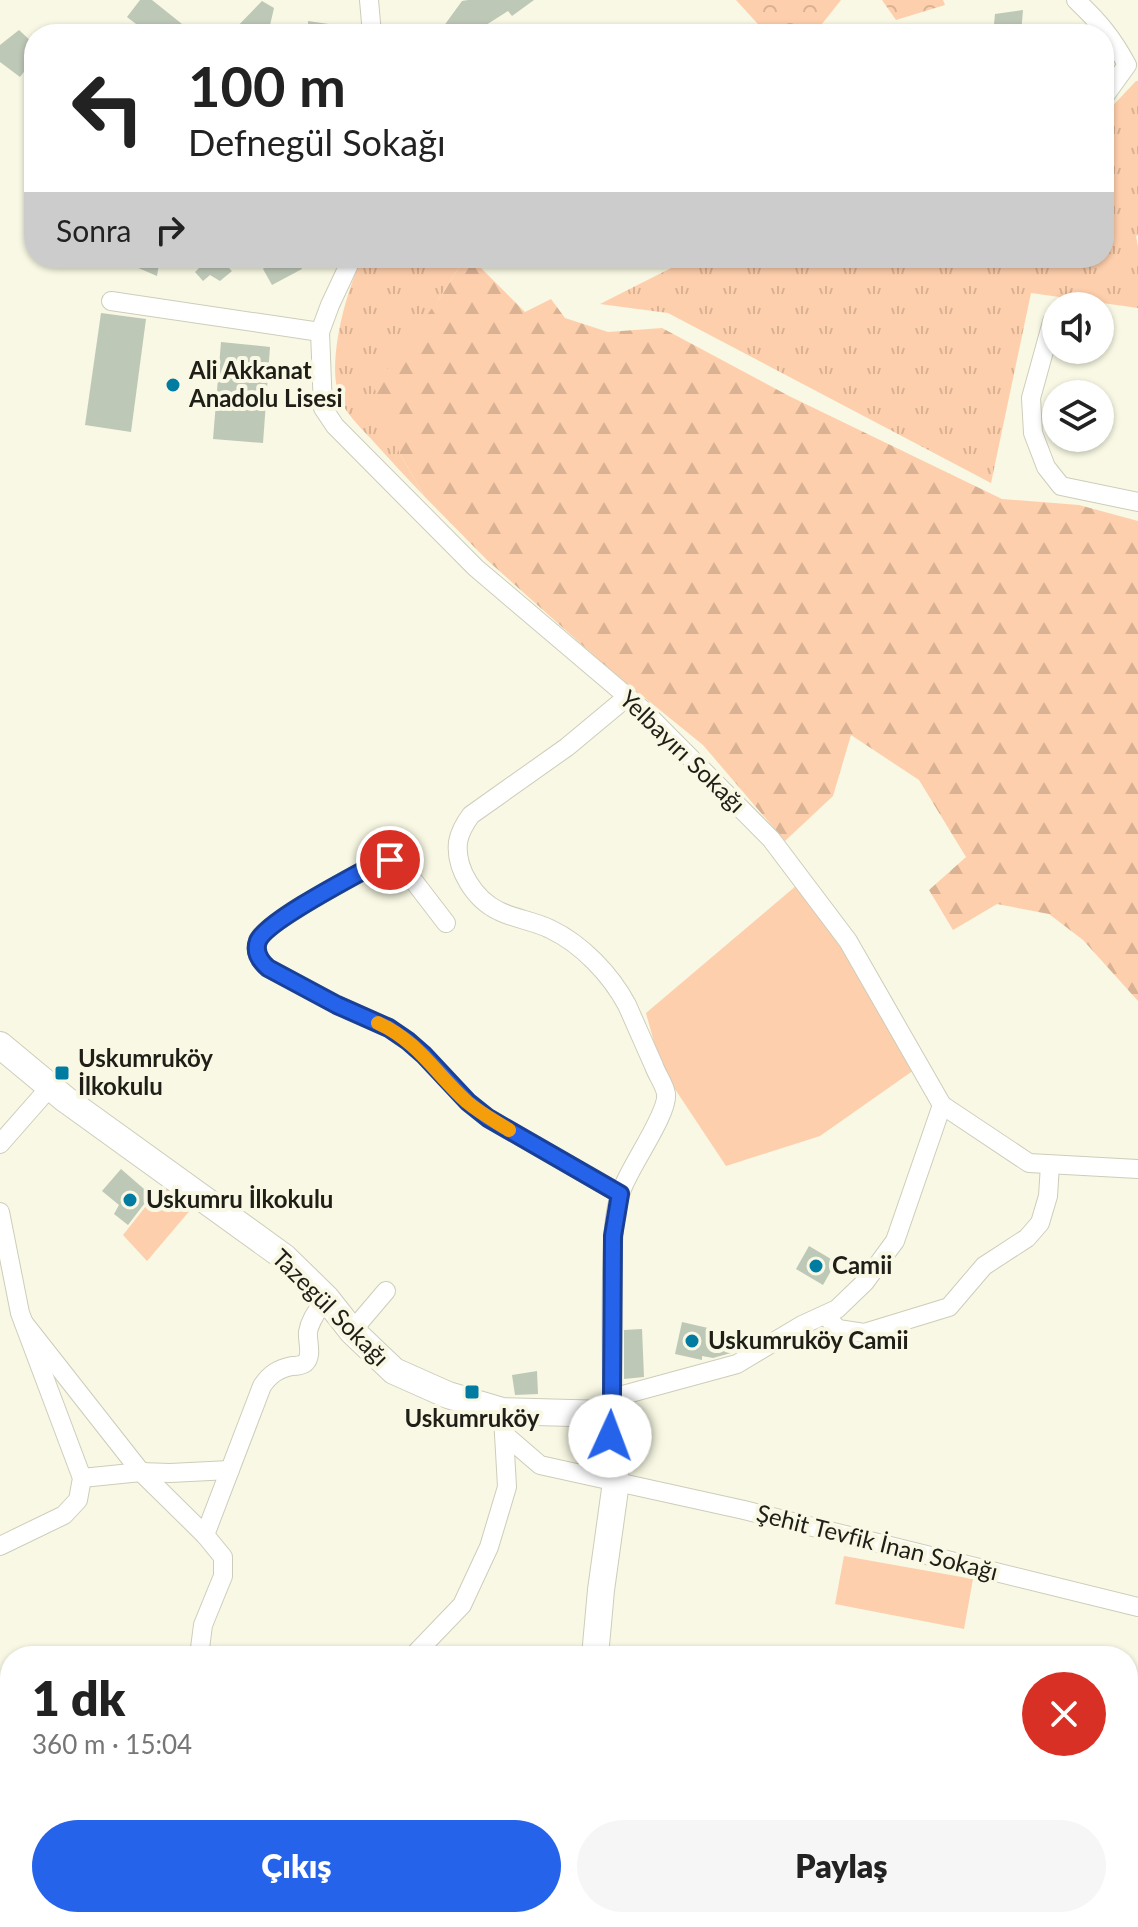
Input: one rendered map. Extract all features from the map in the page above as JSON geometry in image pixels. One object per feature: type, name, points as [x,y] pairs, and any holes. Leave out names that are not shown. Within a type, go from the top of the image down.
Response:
[{"type":"street","points":[[369,0],[371,24]]},
{"type":"street","points":[[1076,0],[1101,24]]},
{"type":"street","points":[[1114,41],[1133,65],[1114,86]]},
{"type":"street","name":"Yelbayırı Sokağı","points":[[347,268],[320,332],[323,408],[335,426],[476,568],[627,697],[771,839],[848,941],[942,1105],[1029,1163],[1138,1169]]},
{"type":"street","points":[[111,301],[320,332]]},
{"type":"street","points":[[1042,358],[1031,398],[1033,433],[1046,467],[1061,486],[1138,502]]},
{"type":"street","points":[[596,1646],[616,1482],[610,1406],[613,1236],[620,1194],[633,1164],[663,1112],[667,1095],[626,1003],[600,967],[551,929],[499,911],[478,896],[462,871],[458,839],[471,815],[567,747],[627,697]]},
{"type":"street","points":[[446,923],[403,867],[383,860],[290,913],[260,937],[257,951],[261,962],[268,968],[337,1005],[389,1028],[408,1041],[488,1118],[620,1194]]},
{"type":"street","name":"Tazegül Sokağı","points":[[0,1045],[50,1087],[284,1257],[326,1298],[352,1331],[394,1371],[503,1423],[610,1406],[737,1364],[802,1325],[837,1309],[865,1282],[895,1241],[942,1105]]},
{"type":"street","points":[[0,1144],[50,1087]]},
{"type":"street","points":[[825,1315],[838,1329],[864,1333],[949,1307],[984,1266],[1027,1238],[1040,1223],[1048,1196],[1050,1165]]},
{"type":"street","points":[[0,1212],[20,1313],[82,1478],[78,1500],[64,1515],[0,1546]]},
{"type":"street","points":[[352,1331],[386,1291]]},
{"type":"street","points":[[205,1535],[262,1386],[278,1369],[306,1362],[309,1356],[308,1333],[326,1298]]},
{"type":"street","points":[[24,1323],[141,1472],[223,1557],[223,1576],[203,1625],[200,1646]]},
{"type":"street","points":[[423,1646],[462,1605],[489,1547],[507,1487],[503,1423]]},
{"type":"street","name":"Şehit Tevfik İnan Sokağı","points":[[503,1423],[540,1465],[744,1510],[1138,1607]]},
{"type":"street","points":[[82,1478],[141,1472],[230,1470]]},
{"type":"green space","points":[[736,0],[841,0],[822,24],[758,24]]},
{"type":"green space","points":[[882,0],[943,0],[945,5],[896,20]]},
{"type":"green space","points":[[1138,81],[1138,308],[1114,305],[1114,292],[1031,293],[991,483],[668,313],[600,304],[671,268],[1114,268],[1114,104]]},
{"type":"green space","points":[[358,268],[459,268],[438,300],[399,452],[424,496],[352,418],[342,403],[337,388],[336,351]]},
{"type":"green space","points":[[459,268],[481,268],[525,312],[551,299],[565,318],[608,332],[662,328],[789,396],[1002,499],[1079,505],[1138,521],[1138,1001],[1083,940],[1049,914],[997,904],[953,930],[929,890],[966,857],[919,780],[851,735],[833,796],[785,841],[703,745],[608,668],[486,559],[424,496],[399,452],[374,387]]},
{"type":"green space","points":[[797,885],[857,971],[914,1070],[820,1136],[726,1166],[661,1068],[646,1013]]},
{"type":"green space","points":[[162,1186],[192,1208],[147,1261],[123,1235]]},
{"type":"green space","points":[[844,1556],[973,1579],[964,1629],[835,1604]]},
{"type":"building","points":[[140,0],[152,0],[182,24],[136,24],[127,17]]},
{"type":"building","points":[[534,0],[512,16],[508,11],[488,24],[445,24],[462,1]]},
{"type":"building","points":[[262,1],[274,8],[270,24],[240,24]]},
{"type":"building","points":[[1023,10],[1022,24],[994,24],[995,14]]},
{"type":"building","points":[[19,30],[24,35],[24,72],[20,77],[0,62],[0,45]]},
{"type":"building","points":[[138,268],[158,268],[157,276]]},
{"type":"building","points":[[199,268],[229,268],[232,271],[220,281],[210,275],[203,281],[195,272]]},
{"type":"building","points":[[302,268],[302,269],[272,285],[263,269]]},
{"type":"building","name":"Ali Akkanat Anadolu Lisesi","points":[[101,313],[146,319],[131,432],[85,425]]},
{"type":"building","points":[[221,342],[270,347],[263,443],[213,439]]},
{"type":"building","name":"Uskumru İlkokulu","points":[[121,1169],[151,1195],[128,1225],[114,1214],[119,1205],[102,1191]]},
{"type":"building","name":"Camii","points":[[809,1246],[836,1262],[823,1285],[796,1269]]},
{"type":"building","name":"Uskumruköy Camii","points":[[682,1322],[708,1328],[707,1335],[735,1339],[731,1353],[713,1358],[702,1356],[702,1360],[675,1354]]},
{"type":"building","points":[[642,1329],[644,1377],[624,1379],[624,1330]]},
{"type":"building","points":[[537,1371],[538,1394],[515,1395],[512,1375]]},
{"type":"slow traffic","points":[[378,1023],[408,1041],[468,1102],[509,1130]]},
{"type":"place","name":"Ali Akkanat Anadolu Lisesi","points":[[173,385]]},
{"type":"place","name":"Uskumruköy İlkokulu","points":[[62,1073]]},
{"type":"place","name":"Uskumru İlkokulu","points":[[130,1200]]},
{"type":"place","name":"Camii","points":[[816,1266]]},
{"type":"place","name":"Uskumruköy Camii","points":[[692,1341]]},
{"type":"place","name":"Uskumruköy","points":[[472,1392]]},
{"type":"route","points":[[390,860],[383,860],[290,913],[260,937],[258,956],[268,968],[337,1005],[389,1028],[424,1055],[468,1102],[488,1118],[620,1194],[613,1236],[610,1436]]}]
